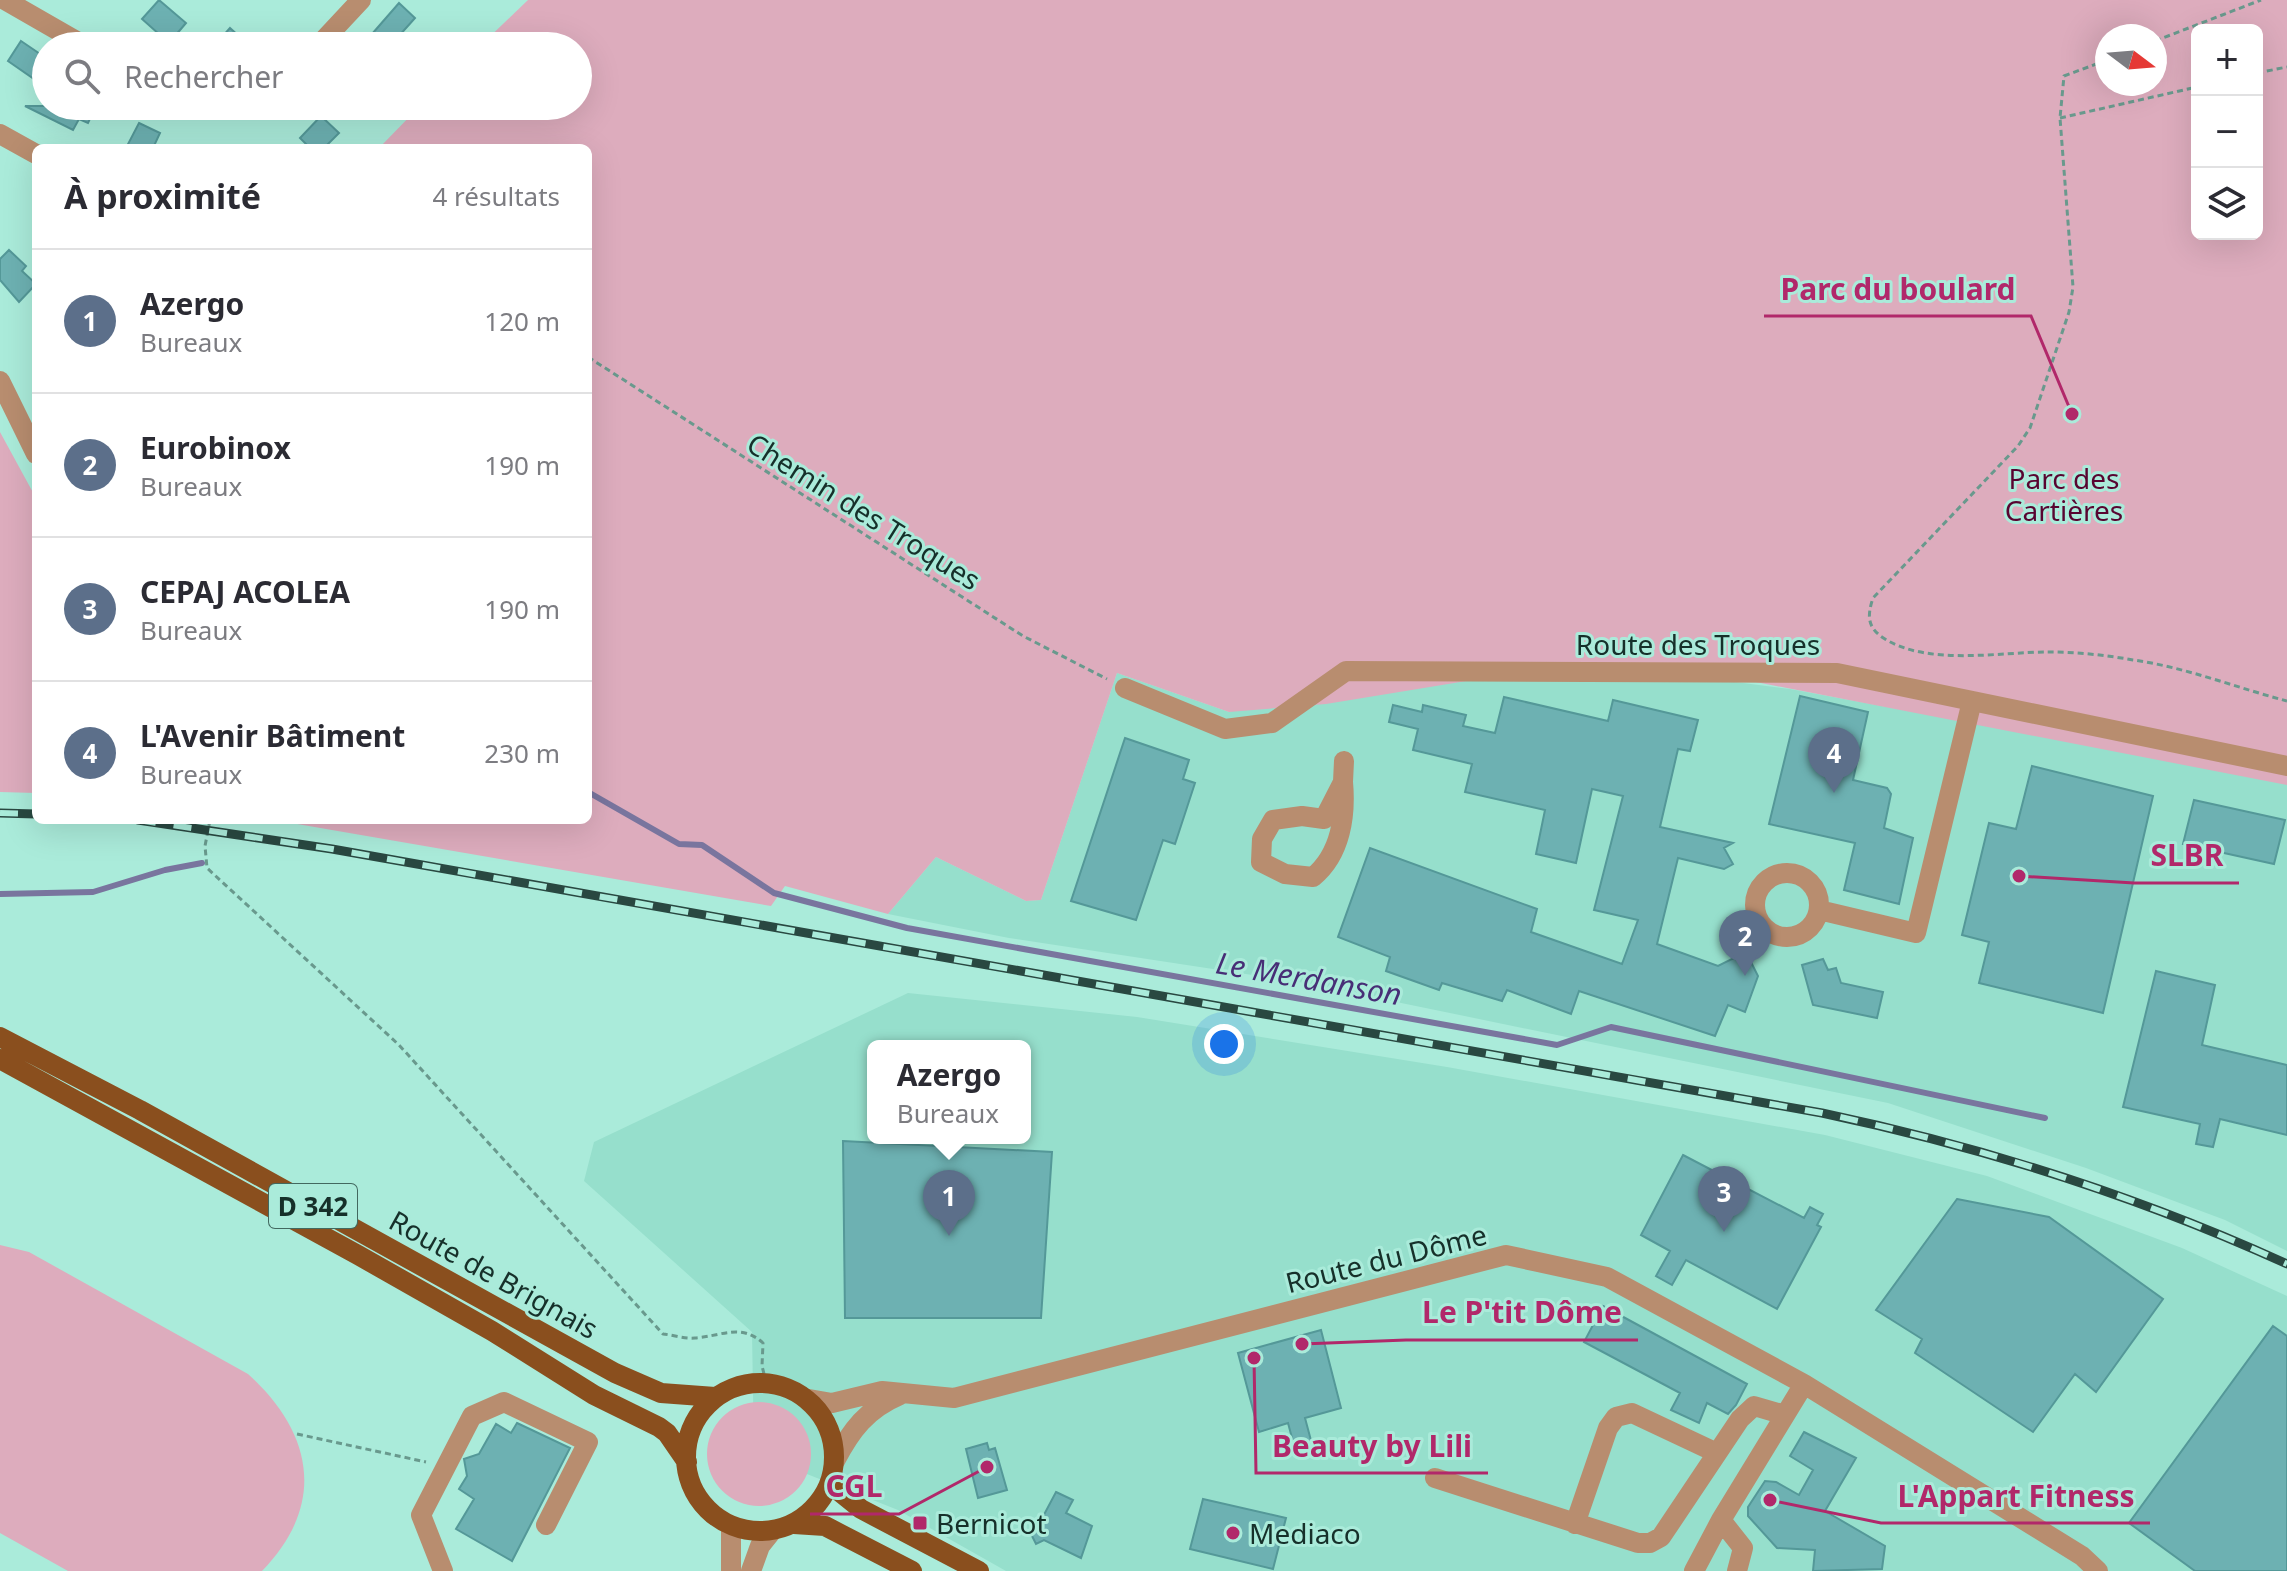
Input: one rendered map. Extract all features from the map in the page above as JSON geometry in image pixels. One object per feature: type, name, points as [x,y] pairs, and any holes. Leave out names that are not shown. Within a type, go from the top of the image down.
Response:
[{"type":"main road","name":"Route de Brignais","points":[[0,1037],[140,1110],[615,1373],[661,1393],[715,1397]]},
{"type":"main road","name":"Route de Brignais","points":[[0,1059],[344,1247],[492,1331],[594,1395],[659,1427],[672,1438],[687,1462]]},
{"type":"main road","points":[[794,1524],[821,1500],[830,1484],[835,1461],[833,1438],[824,1417],[809,1399],[789,1387],[766,1382],[743,1383],[715,1397],[692,1424],[687,1462],[694,1493],[710,1513],[731,1526],[751,1531],[772,1531],[794,1524],[825,1526],[912,1571]]},
{"type":"main road","points":[[830,1484],[861,1509],[979,1571]]},
{"type":"street","points":[[5,0],[61,32]]},
{"type":"street","points":[[331,32],[361,0]]},
{"type":"street","points":[[0,134],[32,152]]},
{"type":"street","points":[[0,381],[32,446]]},
{"type":"street","name":"Route des Troques","points":[[1125,688],[1225,729],[1272,723],[1346,671],[1837,673],[2287,766]]},
{"type":"street","points":[[1819,910],[1916,933],[1972,701]]},
{"type":"street","points":[[1343,771],[1345,812],[1328,865],[1313,877],[1285,874],[1261,862],[1262,839],[1273,820],[1302,816],[1324,819],[1343,771]]},
{"type":"street","name":"Route du Dôme","points":[[809,1399],[832,1403],[882,1391],[954,1398],[1506,1255],[1607,1277],[1804,1384],[2082,1556],[2098,1571]]},
{"type":"street","points":[[1694,1571],[1721,1520],[1804,1384]]},
{"type":"street","points":[[835,1461],[850,1433],[868,1413],[903,1394]]},
{"type":"street","points":[[443,1571],[421,1515],[472,1416],[504,1402],[588,1442],[546,1525]]},
{"type":"street","points":[[1435,1478],[1575,1524],[1638,1543],[1650,1543],[1661,1537],[1740,1419],[1754,1406],[1785,1415]]},
{"type":"street","points":[[1575,1524],[1608,1428],[1616,1417],[1632,1413],[1717,1453]]},
{"type":"street","points":[[1721,1520],[1743,1548],[1742,1565],[1737,1571]]},
{"type":"street","points":[[731,1526],[731,1571]]},
{"type":"street","points":[[751,1571],[760,1546],[772,1531]]},
{"type":"path","points":[[2167,36],[2261,0]]},
{"type":"path","points":[[2095,64],[2064,76],[2060,118],[2073,287],[2069,312],[2030,428],[2001,466],[1873,598],[1867,615],[1872,629],[1886,640],[1912,649],[1957,656],[2050,652],[2135,660],[2287,701]]},
{"type":"path","points":[[2263,72],[2287,67]]},
{"type":"path","points":[[2060,118],[2191,88]]},
{"type":"path","name":"Chemin des Troques","points":[[592,360],[1023,636],[1125,688]]},
{"type":"path","points":[[209,824],[205,846],[207,868],[399,1045],[663,1334],[694,1339],[730,1330],[752,1332],[763,1343],[762,1366],[766,1382]]},
{"type":"path","points":[[297,1434],[446,1467]]},
{"type":"shaded area","points":[[1326,656],[1658,672],[1790,689],[2287,781],[2287,1251],[2225,1220],[2086,1168],[1888,1103],[1299,982],[1009,938],[888,914],[936,857],[1026,901],[1041,900],[1117,673],[1229,712]]},
{"type":"shaded area","points":[[908,993],[1137,1017],[1447,1067],[1825,1135],[1987,1176],[2182,1248],[2287,1296],[2287,1571],[1006,1571],[898,1510],[754,1453],[752,1332],[584,1181],[594,1142]]},
{"type":"green space","name":"Parc des Cartières","points":[[528,0],[2287,0],[2287,785],[1694,670],[1583,662],[1326,704],[1229,712],[1117,673],[1041,900],[1026,901],[936,857],[888,914],[785,886],[771,906],[297,824],[592,824],[592,144],[383,144],[406,120],[592,120],[592,32],[495,32]]},
{"type":"green space","points":[[0,432],[32,491],[32,793],[0,792]]},
{"type":"green space","points":[[0,1245],[29,1252],[248,1374],[270,1397],[287,1420],[298,1445],[304,1470],[303,1495],[296,1520],[283,1546],[262,1571],[68,1571],[0,1533]]},
{"type":"green space","points":[[759,1402],[779,1406],[796,1417],[807,1434],[811,1454],[807,1474],[796,1491],[779,1502],[759,1506],[739,1502],[722,1491],[711,1474],[707,1454],[711,1434],[722,1417],[739,1406]]},
{"type":"building","points":[[159,0],[186,23],[178,32],[157,32],[142,19]]},
{"type":"building","points":[[399,3],[415,18],[402,32],[374,32]]},
{"type":"building","points":[[21,41],[32,48],[32,78],[8,61]]},
{"type":"building","points":[[53,120],[78,120],[73,130]]},
{"type":"building","points":[[317,120],[325,120],[339,133],[328,144],[306,144],[300,138]]},
{"type":"building","points":[[139,123],[160,133],[155,144],[128,144]]},
{"type":"building","points":[[9,250],[26,266],[22,271],[32,280],[32,288],[19,302],[0,280],[0,259]]},
{"type":"building","points":[[1800,696],[1868,712],[1853,780],[1887,788],[1891,794],[1884,828],[1913,838],[1899,904],[1844,890],[1855,843],[1769,824]]},
{"type":"building","points":[[1504,697],[1608,721],[1613,700],[1698,720],[1690,751],[1678,749],[1660,827],[1733,843],[1724,848],[1733,864],[1724,869],[1678,858],[1657,944],[1718,966],[1746,952],[1758,976],[1745,1012],[1728,1005],[1715,1036],[1579,991],[1571,1014],[1507,990],[1502,1001],[1442,983],[1439,990],[1386,971],[1390,957],[1338,937],[1370,848],[1537,909],[1531,932],[1622,964],[1638,920],[1594,910],[1623,796],[1592,789],[1576,863],[1536,854],[1545,810],[1465,792],[1472,764],[1413,750],[1418,729],[1389,722],[1393,705],[1422,712],[1423,705],[1466,715],[1463,726],[1495,733]]},
{"type":"building","points":[[1125,738],[1189,760],[1183,779],[1195,783],[1175,844],[1163,840],[1136,920],[1071,901]]},
{"type":"building","points":[[2032,766],[2153,796],[2103,1013],[1979,983],[1989,942],[1962,935],[1989,823],[2016,829]]},
{"type":"building","points":[[2194,800],[2285,820],[2274,864],[2183,844]]},
{"type":"building","points":[[1823,959],[1828,970],[1836,968],[1841,983],[1883,992],[1877,1018],[1813,1005],[1802,965]]},
{"type":"building","points":[[2156,971],[2215,985],[2202,1045],[2287,1065],[2287,1135],[2220,1119],[2213,1147],[2196,1144],[2200,1124],[2123,1107]]},
{"type":"building","points":[[843,1141],[1052,1152],[1041,1318],[845,1318]]},
{"type":"building","points":[[1683,1155],[1804,1218],[1810,1207],[1823,1214],[1817,1225],[1821,1227],[1777,1309],[1686,1260],[1672,1285],[1656,1276],[1670,1251],[1641,1235]]},
{"type":"building","points":[[1957,1199],[2049,1217],[2163,1299],[2096,1392],[2075,1374],[2033,1432],[1915,1353],[1922,1339],[1876,1310]]},
{"type":"building","points":[[1603,1306],[1747,1384],[1736,1405],[1728,1414],[1707,1403],[1699,1423],[1671,1410],[1680,1393],[1584,1342]]},
{"type":"building","points":[[2273,1326],[2287,1336],[2287,1571],[2195,1571],[2129,1523]]},
{"type":"building","points":[[1321,1330],[1341,1408],[1305,1418],[1313,1448],[1296,1453],[1288,1423],[1259,1432],[1238,1353]]},
{"type":"building","points":[[517,1423],[570,1448],[512,1561],[456,1529],[474,1499],[459,1489],[467,1476],[464,1459],[479,1454],[496,1424],[511,1433]]},
{"type":"building","points":[[1804,1432],[1856,1458],[1825,1511],[1885,1546],[1882,1569],[1813,1571],[1815,1550],[1777,1548],[1748,1516],[1748,1507],[1765,1481],[1776,1482],[1799,1495],[1813,1470],[1790,1456]]},
{"type":"building","points":[[987,1443],[989,1450],[995,1448],[1007,1490],[978,1498],[966,1449]]},
{"type":"building","points":[[1056,1492],[1073,1500],[1066,1513],[1092,1526],[1081,1558],[1044,1540],[1036,1544],[1029,1530],[1038,1526]]},
{"type":"building","points":[[1203,1499],[1286,1518],[1273,1569],[1190,1549]]},
{"type":"waterway","name":"Le Merdanson","points":[[592,794],[679,844],[702,845],[774,893],[907,928],[1557,1045],[1611,1027],[2045,1118]]},
{"type":"waterway","name":"Le Merdanson","points":[[0,894],[93,892],[165,870],[202,863]]},
{"type":"railway","points":[[0,813],[32,814]]},
{"type":"railway","points":[[165,824],[332,849],[1822,1113],[1942,1141],[2059,1176],[2174,1216],[2287,1264]]},
{"type":"place","name":"Parc du boulard","points":[[2072,414]]},
{"type":"place","name":"L'Avenir Bâtiment","points":[[1834,793]]},
{"type":"place","name":"SLBR","points":[[2019,876]]},
{"type":"place","name":"Eurobinox","points":[[1745,976]]},
{"type":"place","name":"CEPAJ ACOLEA","points":[[1724,1232]]},
{"type":"place","name":"Azergo","points":[[949,1236]]},
{"type":"place","name":"Le P'tit Dôme","points":[[1302,1344]]},
{"type":"place","name":"Beauty by Lili","points":[[1254,1358]]},
{"type":"place","name":"CGL","points":[[987,1467]]},
{"type":"place","name":"L'Appart Fitness","points":[[1770,1500]]},
{"type":"place","name":"Bernicot","points":[[920,1523]]},
{"type":"place","name":"Mediaco","points":[[1233,1533]]}]
